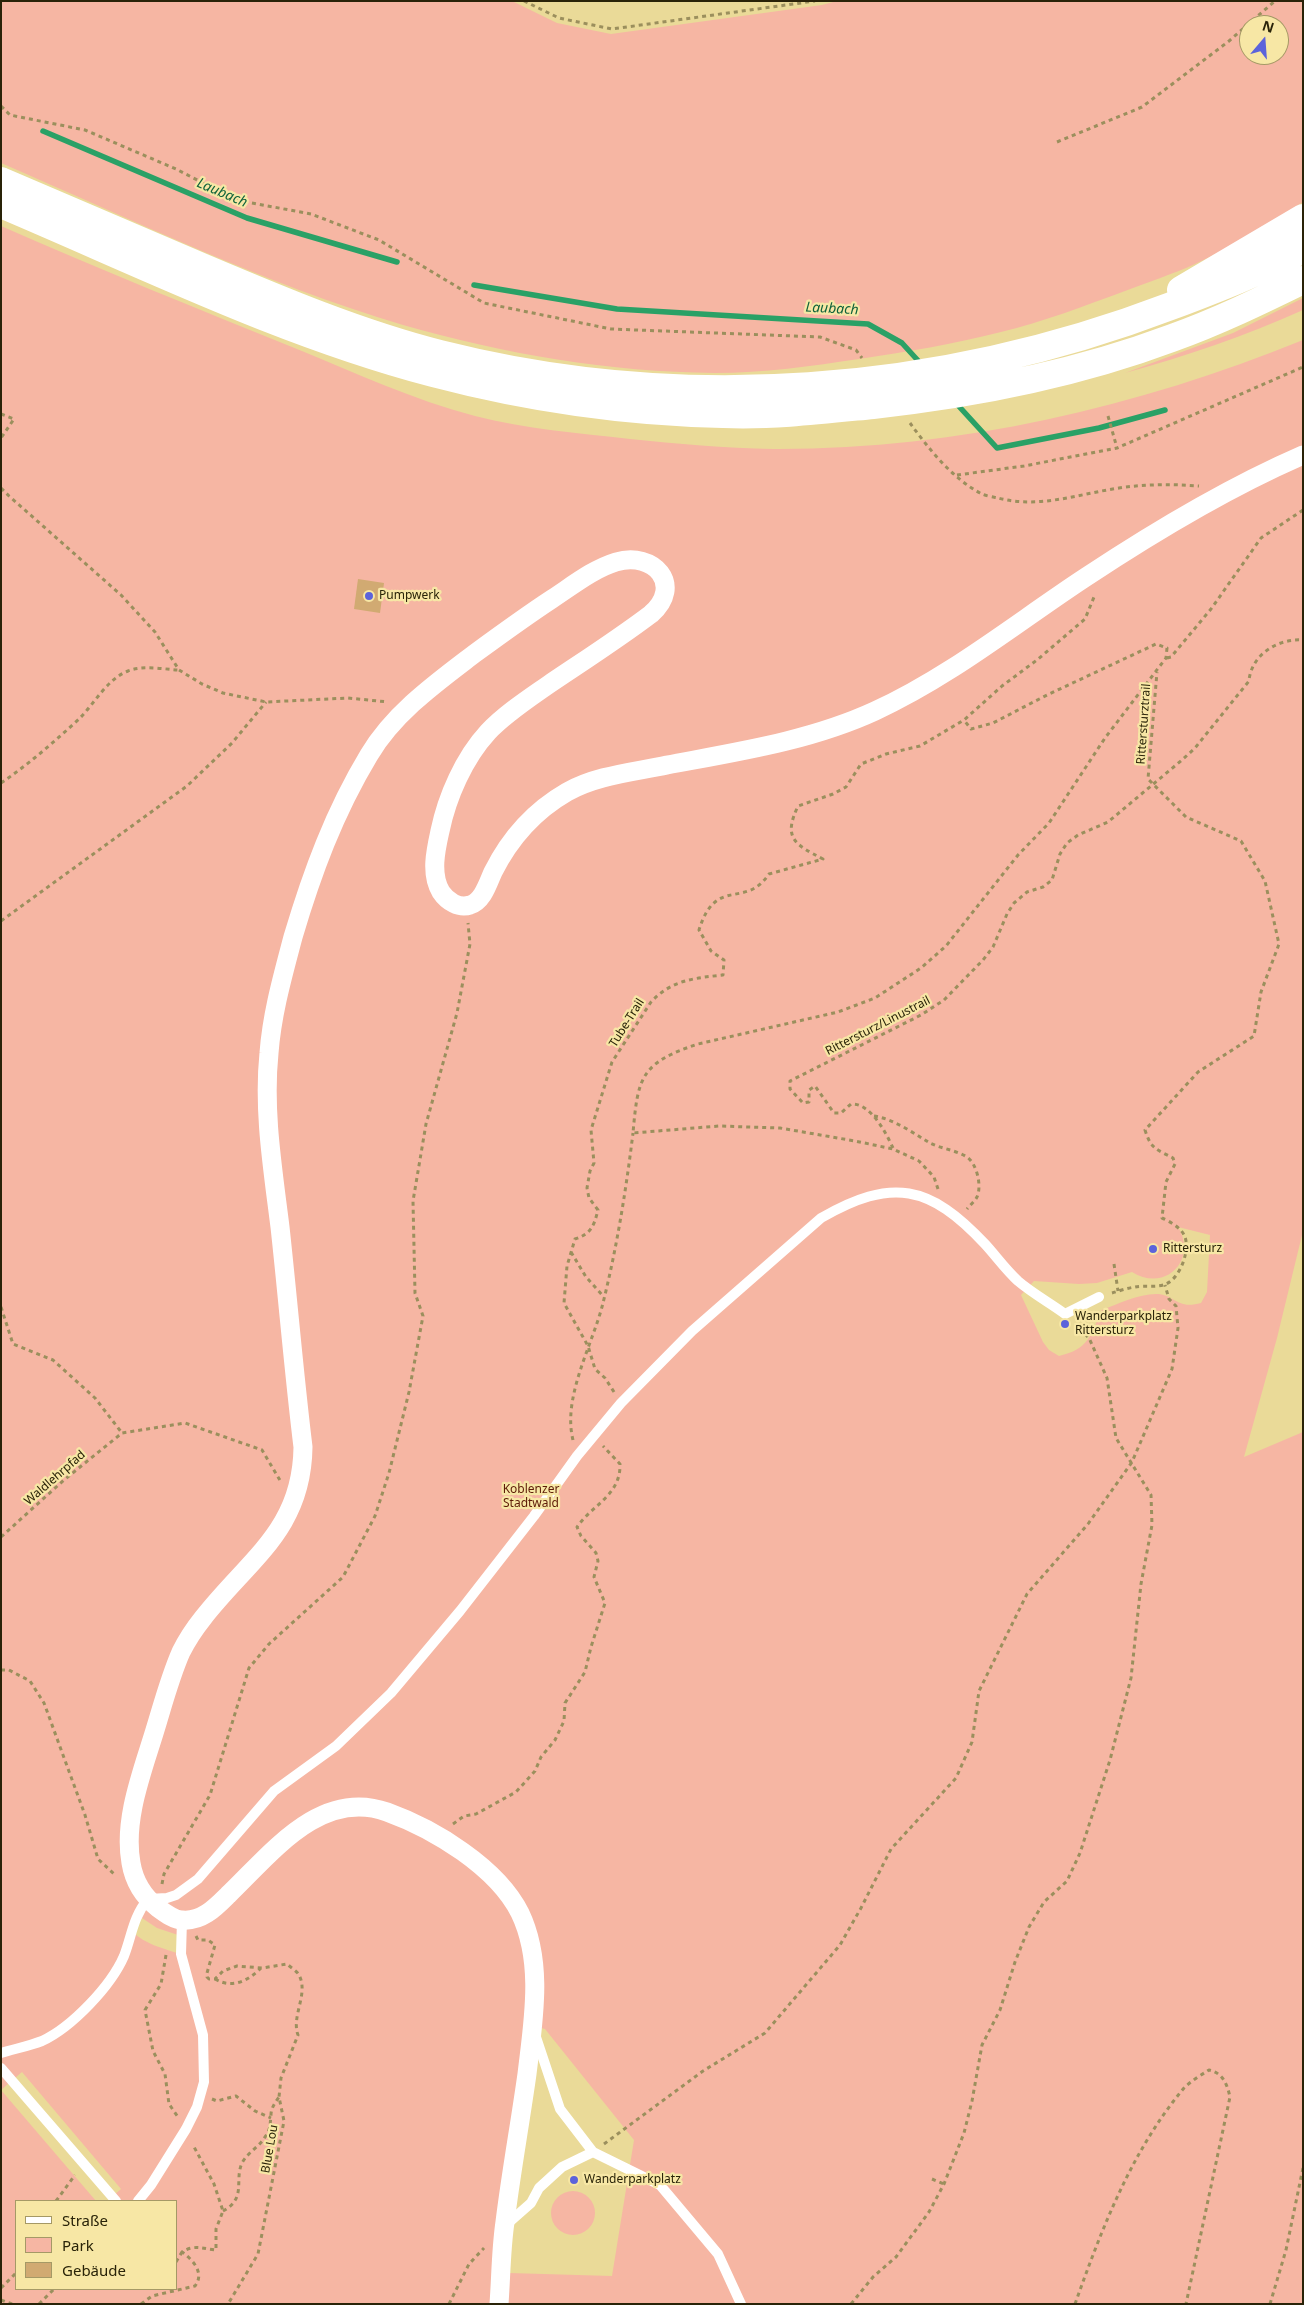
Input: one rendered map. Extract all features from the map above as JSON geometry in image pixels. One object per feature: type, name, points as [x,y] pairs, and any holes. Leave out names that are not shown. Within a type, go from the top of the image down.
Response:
[{"type":"highway","points":[[1,181],[291,305],[376,335],[496,367],[615,385],[730,390],[781,389],[861,381],[993,360],[1045,348],[1137,319],[1246,277],[1303,249]]},
{"type":"highway","points":[[1,204],[235,304],[317,336],[387,360],[431,373],[524,394],[572,402],[658,411],[726,414],[786,412],[911,401],[1007,385],[1118,356],[1172,338],[1222,318],[1303,280]]},
{"type":"highway","points":[[1137,319],[1198,278],[1303,218]]},
{"type":"street","points":[[499,2304],[504,2226],[532,2033],[534,1991],[533,1958],[520,1913],[508,1895],[483,1867],[437,1836],[394,1816],[375,1809],[361,1807],[332,1810],[304,1825],[214,1909],[205,1915],[186,1920],[166,1914],[149,1896],[132,1867],[130,1853],[133,1815],[146,1758],[174,1669],[182,1651],[203,1617],[269,1544],[280,1528],[288,1514],[301,1474],[303,1446],[267,1088],[271,1032],[283,974],[306,893],[329,830],[370,754],[384,734],[406,710],[500,635],[550,600],[599,570],[619,562],[635,560],[652,564],[663,577],[665,592],[656,610],[510,713],[488,732],[470,758],[450,796],[444,813],[435,868],[440,891],[455,904],[466,906],[478,901],[507,846],[522,827],[545,806],[569,791],[602,778],[728,753],[809,734],[873,712],[932,681],[1085,578],[1233,489],[1303,455]]},
{"type":"lane","points":[[1,2054],[42,2041],[63,2028],[82,2012],[117,1968],[125,1952],[135,1918],[149,1896],[176,1895],[198,1879],[274,1791],[340,1742],[391,1693],[460,1611],[534,1516],[577,1456],[622,1403],[692,1331],[821,1218],[854,1201],[885,1193],[912,1193],[934,1200],[958,1219],[1018,1281],[1065,1314],[1100,1297]]},
{"type":"lane","points":[[139,2200],[178,2143],[197,2107],[204,2082],[202,2035],[181,1954],[186,1920]]},
{"type":"lane","points":[[532,2033],[537,2034],[560,2109],[593,2152],[660,2185],[718,2254],[741,2304]]},
{"type":"lane","points":[[1,2068],[115,2200]]},
{"type":"lane","points":[[504,2226],[531,2203],[539,2188],[562,2167],[593,2152]]},
{"type":"path","points":[[524,1],[560,18],[612,29],[815,1]]},
{"type":"path","points":[[1057,142],[1142,107],[1229,41],[1275,1]]},
{"type":"path","points":[[1,106],[10,115],[85,130],[176,169],[236,200],[311,214],[379,240],[484,303],[611,329],[820,337],[856,350],[868,365]]},
{"type":"path","points":[[956,475],[1024,466],[1117,448],[1303,367]]},
{"type":"path","points":[[1,414],[14,419],[1,438]]},
{"type":"path","points":[[1108,416],[1117,448]]},
{"type":"path","points":[[907,419],[924,442],[956,475],[981,494],[1012,502],[1048,502],[1119,488],[1168,483],[1233,489]]},
{"type":"path","points":[[1,488],[121,594],[155,632],[179,670]]},
{"type":"path","points":[[1166,658],[1171,657],[1210,609],[1261,538],[1303,510]]},
{"type":"path","points":[[577,1456],[571,1431],[575,1387],[604,1297],[627,1181],[636,1100],[645,1074],[655,1063],[675,1052],[698,1044],[838,1012],[874,998],[922,968],[946,946],[1018,855],[1052,818],[1105,738],[1156,672],[1168,653],[1167,648],[1156,644],[1047,695],[993,724],[971,730],[964,720],[1002,686],[1037,660],[1085,618],[1094,597],[1085,578]]},
{"type":"path","name":"Rittersturz/Linustrail","points":[[958,1219],[976,1198],[979,1189],[978,1177],[967,1157],[936,1146],[898,1125],[874,1116],[855,1104],[848,1105],[841,1113],[834,1113],[815,1086],[809,1090],[809,1102],[803,1103],[790,1089],[790,1081],[921,1015],[944,1000],[983,960],[993,946],[1014,903],[1027,892],[1043,887],[1052,880],[1060,854],[1067,843],[1078,835],[1108,822],[1194,748],[1249,681],[1255,664],[1262,655],[1279,643],[1303,640]]},
{"type":"path","points":[[1,783],[25,766],[80,718],[110,683],[128,671],[146,667],[179,670],[202,684],[223,693],[266,702],[366,698],[399,704],[406,710]]},
{"type":"path","name":"Rittersturztrail","points":[[1153,784],[1148,778],[1156,672]]},
{"type":"path","points":[[1,921],[187,786],[232,744],[266,702]]},
{"type":"path","name":"Tube-Trail","points":[[622,1403],[605,1378],[595,1369],[588,1346],[564,1303],[564,1286],[575,1239],[585,1236],[594,1228],[598,1210],[589,1198],[587,1188],[590,1171],[594,1163],[591,1130],[612,1062],[658,994],[680,982],[723,975],[724,960],[711,951],[699,930],[704,913],[712,903],[722,896],[747,891],[761,885],[769,874],[823,858],[803,848],[791,834],[790,822],[798,806],[833,794],[846,786],[861,764],[886,754],[920,746],[964,720]]},
{"type":"path","points":[[1114,1264],[1118,1291],[1134,1287],[1165,1285],[1172,1280],[1180,1269],[1187,1245],[1185,1236],[1181,1230],[1162,1218],[1166,1182],[1175,1164],[1173,1158],[1157,1150],[1149,1143],[1145,1130],[1198,1072],[1254,1036],[1261,992],[1279,944],[1265,881],[1241,841],[1186,817],[1153,784]]},
{"type":"path","points":[[1,1670],[9,1670],[30,1681],[44,1703],[86,1815],[98,1859],[128,1887],[149,1896],[210,1795],[249,1668],[269,1644],[342,1577],[375,1516],[389,1473],[409,1392],[423,1316],[415,1293],[413,1202],[426,1124],[457,1013],[470,944],[466,906]]},
{"type":"path","points":[[874,1116],[893,1149]]},
{"type":"path","points":[[633,1133],[719,1126],[780,1128],[893,1149],[919,1161],[927,1168],[934,1177],[938,1188],[934,1200]]},
{"type":"path","points":[[571,1252],[586,1277],[604,1297]]},
{"type":"path","points":[[593,2152],[703,2071],[765,2033],[840,1945],[891,1850],[956,1778],[972,1742],[979,1691],[1027,1594],[1088,1524],[1132,1462],[1172,1369],[1178,1328],[1178,1305],[1169,1300],[1165,1285]]},
{"type":"path","points":[[1,1307],[13,1344],[53,1360],[95,1398],[122,1433],[185,1423],[262,1450],[267,1462]]},
{"type":"path","points":[[852,2304],[873,2277],[896,2257],[929,2212],[944,2184],[964,2133],[982,2045],[1000,2010],[1014,1962],[1029,1927],[1044,1902],[1067,1882],[1080,1853],[1110,1760],[1131,1678],[1140,1584],[1152,1526],[1151,1495],[1116,1438],[1107,1378],[1100,1358],[1089,1338],[1065,1314]]},
{"type":"path","name":"Waldlehrpfad","points":[[1,1538],[64,1480],[122,1433]]},
{"type":"path","points":[[437,1836],[464,1816],[476,1814],[516,1792],[535,1772],[541,1757],[555,1740],[564,1721],[565,1702],[585,1672],[605,1603],[594,1577],[598,1561],[596,1552],[577,1527],[583,1518],[606,1499],[620,1474],[620,1464],[593,1436]]},
{"type":"path","points":[[186,1920],[198,1940],[208,1940],[215,1945],[207,1977],[215,1979]]},
{"type":"path","name":"Blue Lou","points":[[228,2304],[258,2254],[284,2122],[279,2097],[281,2078],[298,2035],[295,2025],[302,1992],[299,1975],[287,1964],[262,1968],[237,1966],[215,1979],[222,1983],[247,1981],[262,1968]]},
{"type":"path","points":[[1076,2304],[1094,2250],[1138,2153],[1185,2086],[1209,2070],[1216,2071],[1226,2082],[1230,2097],[1186,2304]]},
{"type":"path","points":[[201,2095],[217,2101],[236,2096],[255,2111],[271,2118]]},
{"type":"path","points":[[223,2211],[231,2207],[238,2193],[242,2164],[266,2137],[271,2125],[273,2107],[279,2097]]},
{"type":"path","points":[[57,2200],[83,2164]]},
{"type":"path","points":[[1270,2304],[1286,2250],[1303,2168]]},
{"type":"path","points":[[932,2179],[944,2184]]},
{"type":"path","points":[[449,2304],[470,2264],[504,2226]]},
{"type":"path","points":[[178,2259],[182,2252]]},
{"type":"path","points":[[1,2288],[15,2274]]},
{"type":"path","points":[[39,2304],[53,2290]]},
{"type":"path","points":[[160,2294],[162,2290]]},
{"type":"path","points":[[1,2300],[12,2304]]},
{"type":"green space","points":[[1,1],[512,1],[557,23],[611,34],[822,5],[837,1],[1303,1],[1303,202],[1237,243],[1195,264],[1160,278],[1048,319],[948,344],[805,367],[751,372],[676,372],[558,360],[480,345],[403,325],[352,309],[250,271],[1,163]]},
{"type":"green space","name":"Koblenzer Stadtwald","points":[[1,226],[363,377],[452,410],[533,427],[683,444],[773,449],[841,447],[908,442],[976,433],[1109,405],[1175,386],[1303,340],[1303,1231],[1277,1338],[1244,1457],[1303,1432],[1303,2304],[1,2304]],"holes":[[[1178,1227],[1210,1235],[1207,1292],[1201,1303],[1186,1305],[1168,1296],[1156,1294],[1135,1297],[1102,1310],[1091,1334],[1077,1350],[1059,1356],[1049,1350],[1043,1342],[1021,1295],[1034,1281],[1079,1284],[1097,1283],[1132,1272],[1144,1277],[1156,1278],[1166,1276],[1175,1270],[1181,1261],[1184,1251],[1183,1239]],[[142,1918],[157,1928],[178,1935],[177,1953],[148,1943],[133,1932]],[[541,2028],[545,2029],[634,2140],[612,2276],[509,2273],[514,2219]],[[22,2072],[121,2189],[108,2200],[178,2200],[178,2290],[15,2290],[15,2200],[95,2200],[1,2090]]]},
{"type":"green space","points":[[1303,298],[1303,310],[1215,345],[1125,373],[1233,333]]},
{"type":"green space","points":[[577,2191],[589,2197],[594,2204],[594,2222],[589,2229],[582,2234],[569,2235],[561,2232],[554,2225],[551,2209],[554,2201],[561,2194]]},
{"type":"building","name":"Pumpwerk","points":[[358,579],[384,583],[380,613],[354,609]]},
{"type":"waterway","name":"Laubach","points":[[43,131],[247,218],[397,262]]},
{"type":"waterway","name":"Laubach","points":[[474,285],[617,309],[868,324],[902,343],[922,365]]},
{"type":"waterway","name":"Laubach","points":[[955,402],[997,448],[1099,428],[1165,410]]},
{"type":"place","name":"Pumpwerk","points":[[369,596]]},
{"type":"place","name":"Rittersturz","points":[[1153,1249]]},
{"type":"place","name":"Wanderparkplatz Rittersturz","points":[[1065,1324]]},
{"type":"place","name":"Wanderparkplatz","points":[[574,2180]]}]
